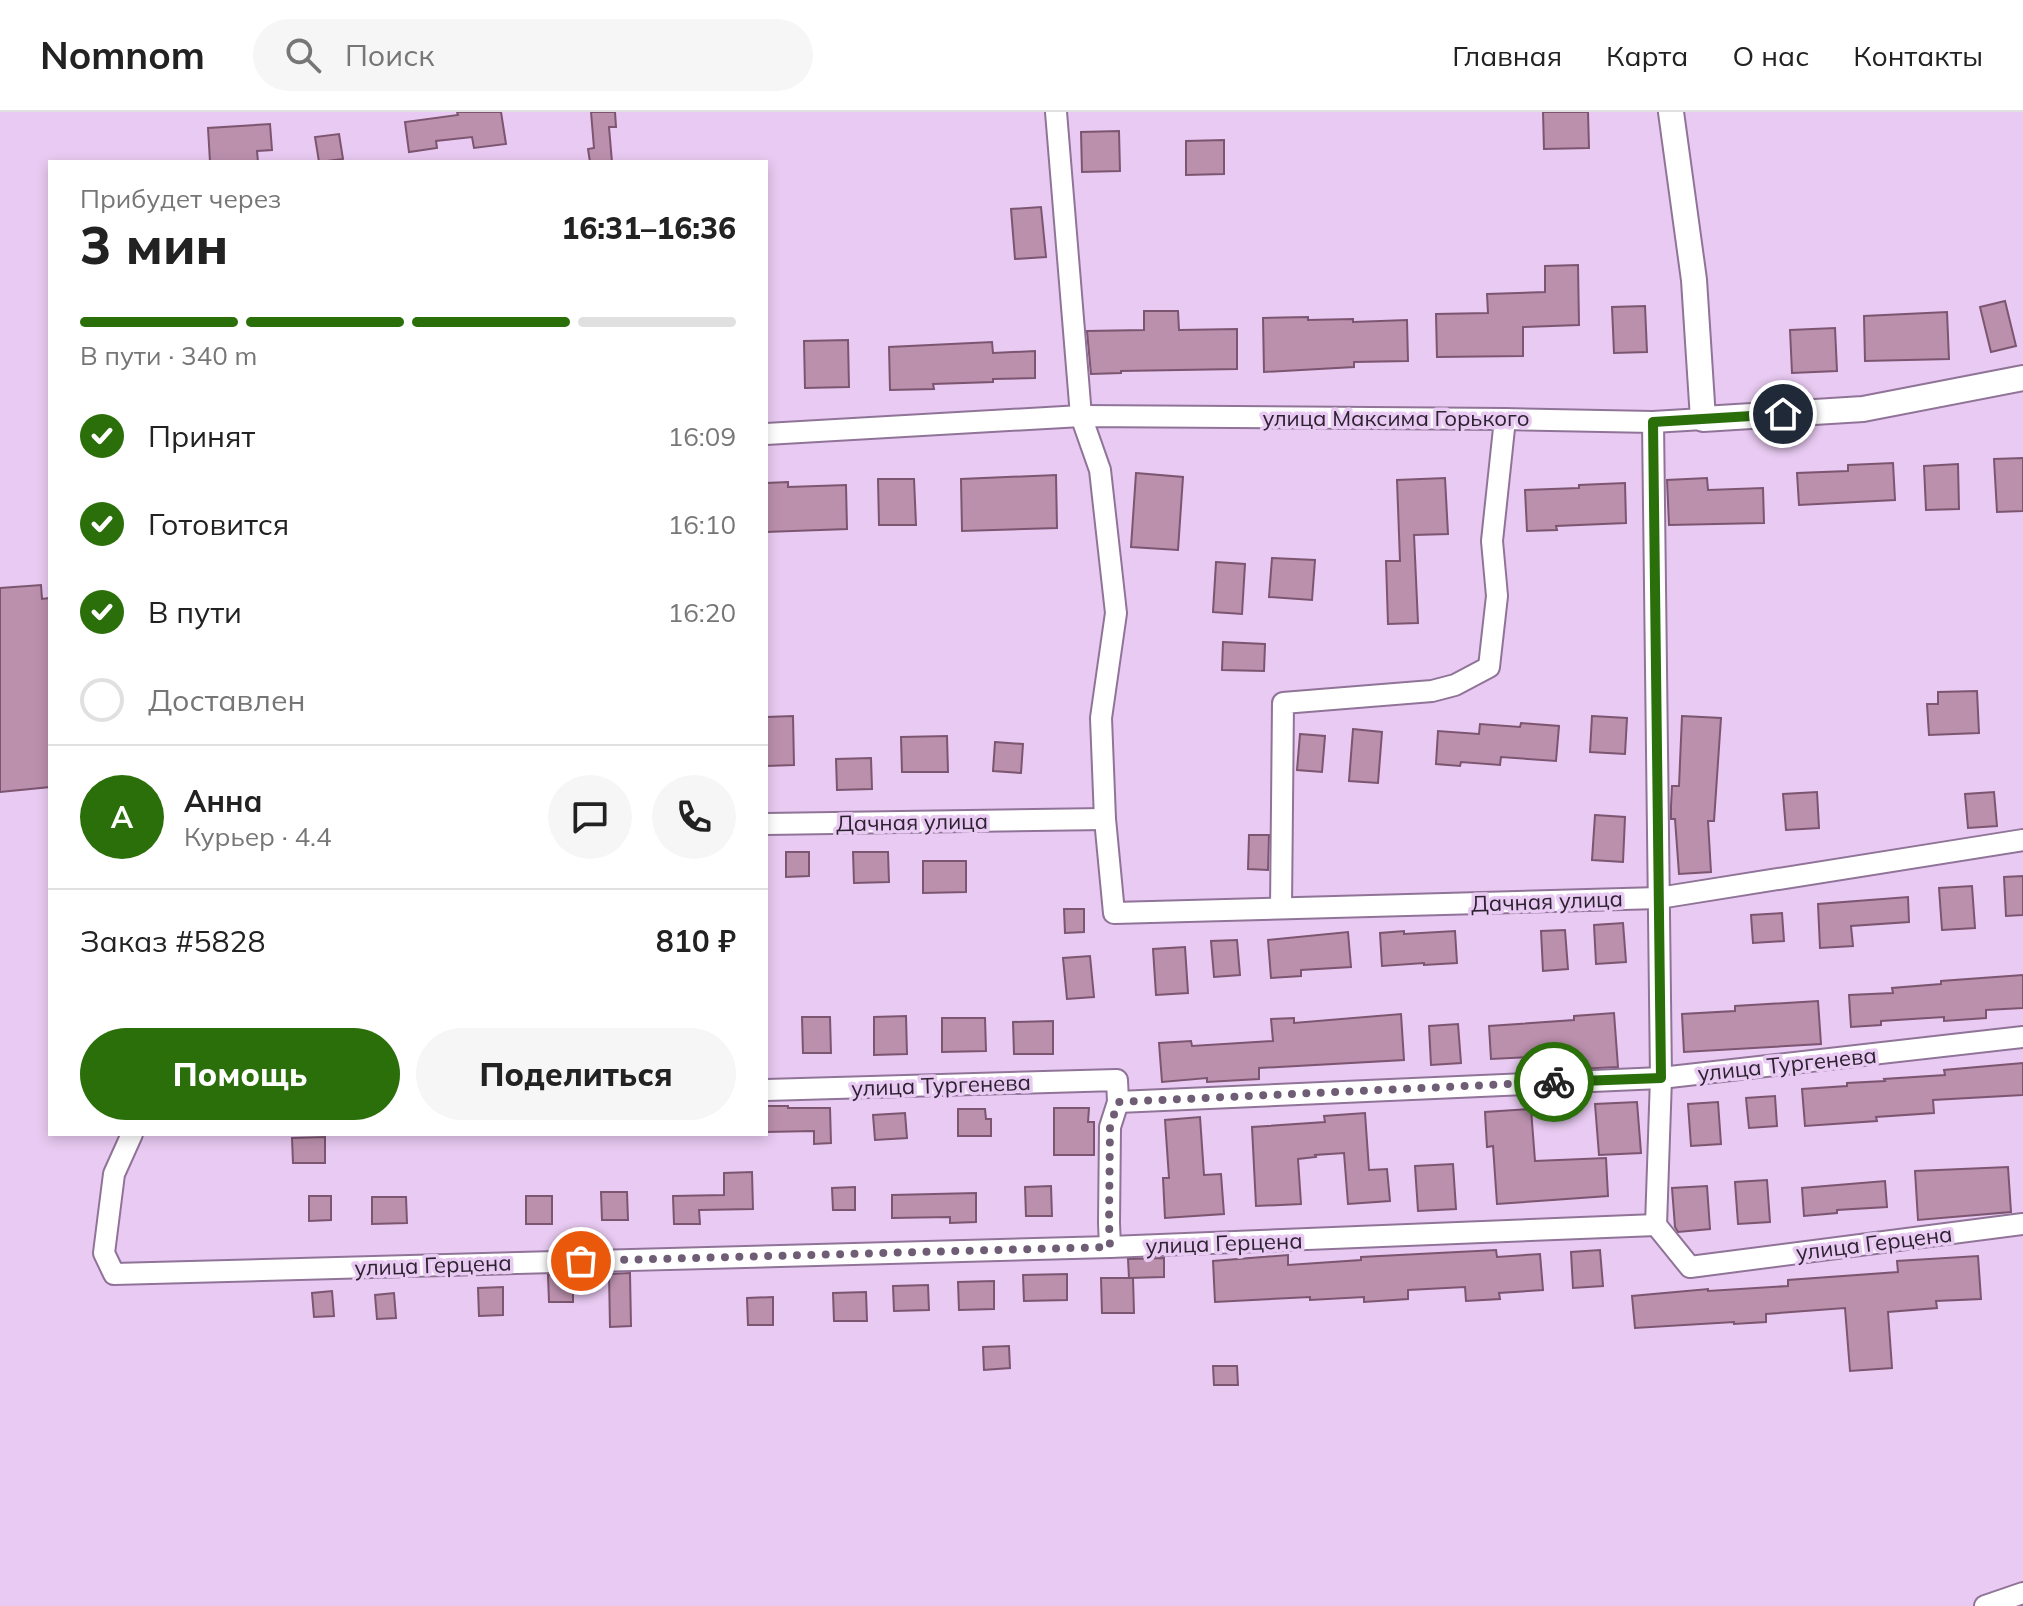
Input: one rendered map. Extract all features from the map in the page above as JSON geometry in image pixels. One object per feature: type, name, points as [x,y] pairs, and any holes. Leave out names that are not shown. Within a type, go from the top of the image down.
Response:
[{"type":"street","points":[[1056,112],[1081,416],[1100,470],[1116,613],[1101,718],[1105,819]]},
{"type":"street","points":[[1671,112],[1694,280],[1703,419]]},
{"type":"street","name":"улица Максима Горького","points":[[768,434],[1081,416],[1653,422],[1863,409],[2023,378]]},
{"type":"street","points":[[1281,908],[1283,703],[1432,691],[1455,685],[1489,667],[1497,596],[1492,541],[1505,419]]},
{"type":"street","points":[[1653,422],[1661,1078],[1656,1225]]},
{"type":"street","name":"Дачная улица","points":[[768,824],[1105,819],[1114,913],[1659,898],[2023,840]]},
{"type":"street","name":"улица Тургенева","points":[[768,1090],[1117,1080],[1118,1102],[1661,1078],[2023,1037]]},
{"type":"street","points":[[1110,1247],[1110,1127],[1118,1102]]},
{"type":"street","name":"улица Герцена","points":[[131,1136],[114,1174],[104,1253],[114,1274],[1110,1247],[1656,1225],[1690,1267],[2023,1224]]},
{"type":"street","points":[[1985,1606],[2023,1593]]},
{"type":"building","points":[[457,112],[501,112],[506,144],[474,148],[472,137],[436,141],[437,148],[409,152],[405,122],[458,115]]},
{"type":"building","points":[[591,112],[615,112],[616,127],[609,127],[612,160],[590,160],[588,149],[594,148]]},
{"type":"building","points":[[1543,112],[1588,112],[1589,148],[1544,149]]},
{"type":"building","points":[[270,124],[272,150],[257,151],[258,160],[210,160],[208,128]]},
{"type":"building","points":[[1119,131],[1120,171],[1082,172],[1081,132]]},
{"type":"building","points":[[339,134],[343,159],[319,160],[315,137]]},
{"type":"building","points":[[1224,140],[1224,174],[1186,175],[1186,141]]},
{"type":"building","points":[[1041,207],[1046,257],[1015,259],[1011,209]]},
{"type":"building","points":[[1578,265],[1579,325],[1523,327],[1523,356],[1437,357],[1436,314],[1488,313],[1487,294],[1545,292],[1545,266]]},
{"type":"building","points":[[2005,301],[2016,346],[1991,352],[1980,307]]},
{"type":"building","points":[[1645,306],[1647,352],[1614,353],[1612,307]]},
{"type":"building","points":[[1144,311],[1178,311],[1179,330],[1237,329],[1237,369],[1091,374],[1087,331],[1144,330]]},
{"type":"building","points":[[1947,312],[1949,359],[1865,361],[1864,316]]},
{"type":"building","points":[[1308,317],[1308,320],[1353,319],[1353,322],[1407,320],[1408,361],[1354,362],[1354,367],[1264,372],[1263,318]]},
{"type":"building","points":[[1835,328],[1837,371],[1792,373],[1790,330]]},
{"type":"building","points":[[848,340],[849,387],[805,388],[804,341]]},
{"type":"building","points":[[992,342],[993,353],[1035,351],[1035,378],[933,384],[934,389],[890,390],[889,347]]},
{"type":"building","points":[[2023,458],[2023,511],[1997,512],[1994,459]]},
{"type":"building","points":[[1893,463],[1895,500],[1799,505],[1797,473],[1848,471],[1848,465]]},
{"type":"building","points":[[1958,464],[1959,509],[1926,510],[1924,466]]},
{"type":"building","points":[[1136,473],[1183,477],[1178,550],[1131,547]]},
{"type":"building","points":[[1056,475],[1057,528],[962,531],[961,479]]},
{"type":"building","points":[[1445,478],[1448,534],[1414,535],[1418,623],[1388,624],[1386,561],[1400,561],[1397,480]]},
{"type":"building","points":[[1707,478],[1708,490],[1763,488],[1764,523],[1669,525],[1667,480]]},
{"type":"building","points":[[878,479],[914,479],[916,525],[879,525]]},
{"type":"building","points":[[788,482],[788,487],[846,485],[847,529],[768,532],[768,483]]},
{"type":"building","points":[[1625,483],[1626,523],[1556,526],[1557,530],[1527,531],[1525,490]]},
{"type":"building","points":[[1272,558],[1315,560],[1312,600],[1269,597]]},
{"type":"building","points":[[1216,562],[1245,564],[1242,614],[1213,612]]},
{"type":"building","points":[[41,585],[42,599],[48,598],[48,787],[0,792],[0,588]]},
{"type":"building","points":[[1223,642],[1265,644],[1264,671],[1222,670]]},
{"type":"building","points":[[1977,691],[1979,733],[1929,735],[1927,704],[1938,704],[1938,692]]},
{"type":"building","points":[[793,716],[794,765],[768,766],[768,717]]},
{"type":"building","points":[[1592,716],[1627,718],[1625,754],[1590,752]]},
{"type":"building","points":[[1682,716],[1721,718],[1714,821],[1708,821],[1711,872],[1679,874],[1675,819],[1671,819],[1671,806],[1672,786],[1679,786]]},
{"type":"building","points":[[1521,723],[1559,726],[1556,761],[1501,757],[1500,765],[1436,764],[1438,731],[1479,734],[1480,724],[1520,727]]},
{"type":"building","points":[[1353,729],[1382,732],[1378,783],[1349,781]]},
{"type":"building","points":[[1300,734],[1325,736],[1322,772],[1297,770]]},
{"type":"building","points":[[947,736],[948,772],[902,772],[901,737]]},
{"type":"building","points":[[995,742],[1023,744],[1021,773],[993,771]]},
{"type":"building","points":[[871,758],[872,789],[837,790],[836,759]]},
{"type":"building","points":[[1817,792],[1819,828],[1786,830],[1783,794]]},
{"type":"building","points":[[1994,792],[1997,826],[1968,828],[1965,794]]},
{"type":"building","points":[[1595,815],[1625,817],[1623,862],[1592,860]]},
{"type":"building","points":[[1249,835],[1269,835],[1268,870],[1248,869]]},
{"type":"building","points":[[786,852],[809,852],[809,876],[786,877]]},
{"type":"building","points":[[853,852],[888,852],[889,882],[854,883]]},
{"type":"building","points":[[923,861],[966,861],[966,892],[923,893]]},
{"type":"building","points":[[2023,876],[2023,915],[2006,916],[2004,877]]},
{"type":"building","points":[[1972,886],[1975,928],[1942,930],[1939,888]]},
{"type":"building","points":[[1908,897],[1909,922],[1851,926],[1853,946],[1820,948],[1818,904]]},
{"type":"building","points":[[1064,909],[1084,909],[1084,932],[1065,933]]},
{"type":"building","points":[[1782,913],[1784,941],[1753,943],[1751,915]]},
{"type":"building","points":[[1623,923],[1626,962],[1596,964],[1594,925]]},
{"type":"building","points":[[1565,930],[1568,969],[1543,971],[1541,931]]},
{"type":"building","points":[[1404,931],[1404,934],[1455,931],[1457,963],[1382,966],[1380,933]]},
{"type":"building","points":[[1348,932],[1351,967],[1301,970],[1301,976],[1271,978],[1268,940]]},
{"type":"building","points":[[1237,940],[1240,975],[1214,977],[1211,941]]},
{"type":"building","points":[[1185,947],[1188,993],[1156,995],[1153,949]]},
{"type":"building","points":[[1090,956],[1094,997],[1067,999],[1063,958]]},
{"type":"building","points":[[2023,975],[2023,1008],[1986,1010],[1986,1018],[1881,1021],[1881,1025],[1851,1027],[1849,995],[1893,993],[1892,988],[1941,984],[1941,981]]},
{"type":"building","points":[[1818,1001],[1821,1044],[1684,1052],[1682,1014],[1735,1011],[1735,1006]]},
{"type":"building","points":[[1614,1013],[1618,1067],[1577,1069],[1576,1055],[1491,1059],[1489,1026],[1574,1020],[1574,1016]]},
{"type":"building","points":[[1401,1014],[1404,1060],[1259,1068],[1259,1079],[1207,1082],[1207,1078],[1162,1082],[1159,1043],[1191,1041],[1192,1046],[1273,1041],[1271,1019],[1294,1018],[1294,1023]]},
{"type":"building","points":[[906,1016],[907,1054],[874,1055],[874,1017]]},
{"type":"building","points":[[802,1017],[830,1017],[831,1053],[803,1053]]},
{"type":"building","points":[[942,1018],[985,1018],[986,1051],[942,1052]]},
{"type":"building","points":[[1053,1021],[1053,1054],[1014,1054],[1013,1022]]},
{"type":"building","points":[[1458,1024],[1461,1063],[1431,1065],[1429,1026]]},
{"type":"building","points":[[2023,1063],[2023,1095],[1933,1100],[1934,1113],[1805,1126],[1802,1089],[1945,1075],[1944,1070]]},
{"type":"building","points":[[1775,1096],[1777,1126],[1749,1128],[1746,1098]]},
{"type":"building","points":[[1637,1102],[1641,1153],[1599,1155],[1595,1104]]},
{"type":"building","points":[[1718,1102],[1721,1144],[1691,1146],[1688,1104]]},
{"type":"building","points":[[768,1106],[830,1108],[831,1143],[814,1144],[814,1131],[768,1132]]},
{"type":"building","points":[[1054,1108],[1089,1108],[1088,1122],[1094,1122],[1094,1155],[1054,1155]]},
{"type":"building","points":[[958,1109],[985,1109],[986,1119],[991,1119],[991,1136],[958,1136]]},
{"type":"building","points":[[1531,1109],[1535,1161],[1606,1158],[1608,1196],[1497,1204],[1493,1146],[1487,1147],[1485,1112]]},
{"type":"building","points":[[905,1113],[907,1138],[875,1140],[873,1115]]},
{"type":"building","points":[[1365,1113],[1369,1170],[1387,1169],[1390,1201],[1348,1204],[1344,1153],[1298,1159],[1301,1204],[1256,1206],[1252,1127],[1325,1122],[1324,1116]]},
{"type":"building","points":[[1200,1117],[1204,1175],[1221,1174],[1224,1214],[1165,1218],[1163,1178],[1169,1178],[1165,1120]]},
{"type":"building","points":[[325,1137],[325,1163],[293,1163],[292,1138]]},
{"type":"building","points":[[1453,1164],[1456,1209],[1418,1211],[1415,1166]]},
{"type":"building","points":[[2008,1167],[2011,1212],[1918,1220],[1915,1171]]},
{"type":"building","points":[[752,1172],[753,1209],[699,1210],[700,1224],[674,1224],[673,1196],[724,1195],[724,1173]]},
{"type":"building","points":[[1767,1180],[1770,1222],[1738,1224],[1735,1182]]},
{"type":"building","points":[[1885,1181],[1887,1207],[1837,1210],[1837,1213],[1804,1216],[1802,1188]]},
{"type":"building","points":[[1051,1186],[1052,1216],[1026,1216],[1025,1187]]},
{"type":"building","points":[[1707,1186],[1710,1229],[1678,1232],[1672,1188]]},
{"type":"building","points":[[855,1187],[855,1210],[833,1210],[832,1188]]},
{"type":"building","points":[[601,1192],[627,1192],[628,1220],[602,1220]]},
{"type":"building","points":[[976,1193],[976,1222],[950,1223],[950,1217],[892,1218],[892,1195]]},
{"type":"building","points":[[309,1196],[331,1196],[331,1220],[309,1221]]},
{"type":"building","points":[[526,1196],[552,1196],[552,1224],[526,1224]]},
{"type":"building","points":[[372,1197],[406,1197],[407,1223],[372,1224]]},
{"type":"building","points":[[1496,1250],[1497,1257],[1540,1254],[1543,1290],[1499,1293],[1500,1299],[1466,1301],[1465,1287],[1408,1290],[1408,1299],[1364,1302],[1364,1297],[1310,1300],[1310,1297],[1215,1302],[1213,1261],[1288,1255],[1288,1265],[1361,1260],[1361,1257]]},
{"type":"building","points":[[1600,1250],[1603,1286],[1573,1288],[1571,1252]]},
{"type":"building","points":[[1978,1256],[1981,1299],[1936,1301],[1937,1308],[1888,1312],[1892,1368],[1850,1371],[1845,1308],[1766,1314],[1766,1322],[1635,1328],[1632,1296],[1788,1286],[1788,1280],[1898,1272],[1897,1261]]},
{"type":"building","points":[[1164,1258],[1164,1277],[1129,1278],[1128,1259]]},
{"type":"building","points":[[630,1273],[631,1326],[610,1327],[609,1274]]},
{"type":"building","points":[[1067,1274],[1067,1300],[1024,1301],[1023,1275]]},
{"type":"building","points":[[548,1275],[573,1275],[573,1302],[549,1302]]},
{"type":"building","points":[[1101,1278],[1133,1278],[1134,1313],[1102,1313]]},
{"type":"building","points":[[994,1281],[994,1309],[959,1310],[958,1282]]},
{"type":"building","points":[[928,1285],[929,1310],[894,1311],[893,1286]]},
{"type":"building","points":[[503,1287],[503,1315],[479,1316],[478,1288]]},
{"type":"building","points":[[332,1291],[334,1316],[314,1317],[312,1293]]},
{"type":"building","points":[[866,1292],[867,1321],[834,1321],[833,1293]]},
{"type":"building","points":[[394,1293],[396,1318],[377,1319],[375,1295]]},
{"type":"building","points":[[773,1297],[773,1325],[748,1325],[747,1298]]},
{"type":"building","points":[[1009,1346],[1010,1368],[984,1370],[983,1347]]},
{"type":"building","points":[[1213,1366],[1237,1366],[1238,1385],[1214,1385]]},
{"type":"way so far","points":[[581,1261],[1110,1247],[1110,1127],[1118,1102],[1554,1082]]},
{"type":"route","points":[[1554,1082],[1661,1078],[1653,422],[1783,414]]}]
